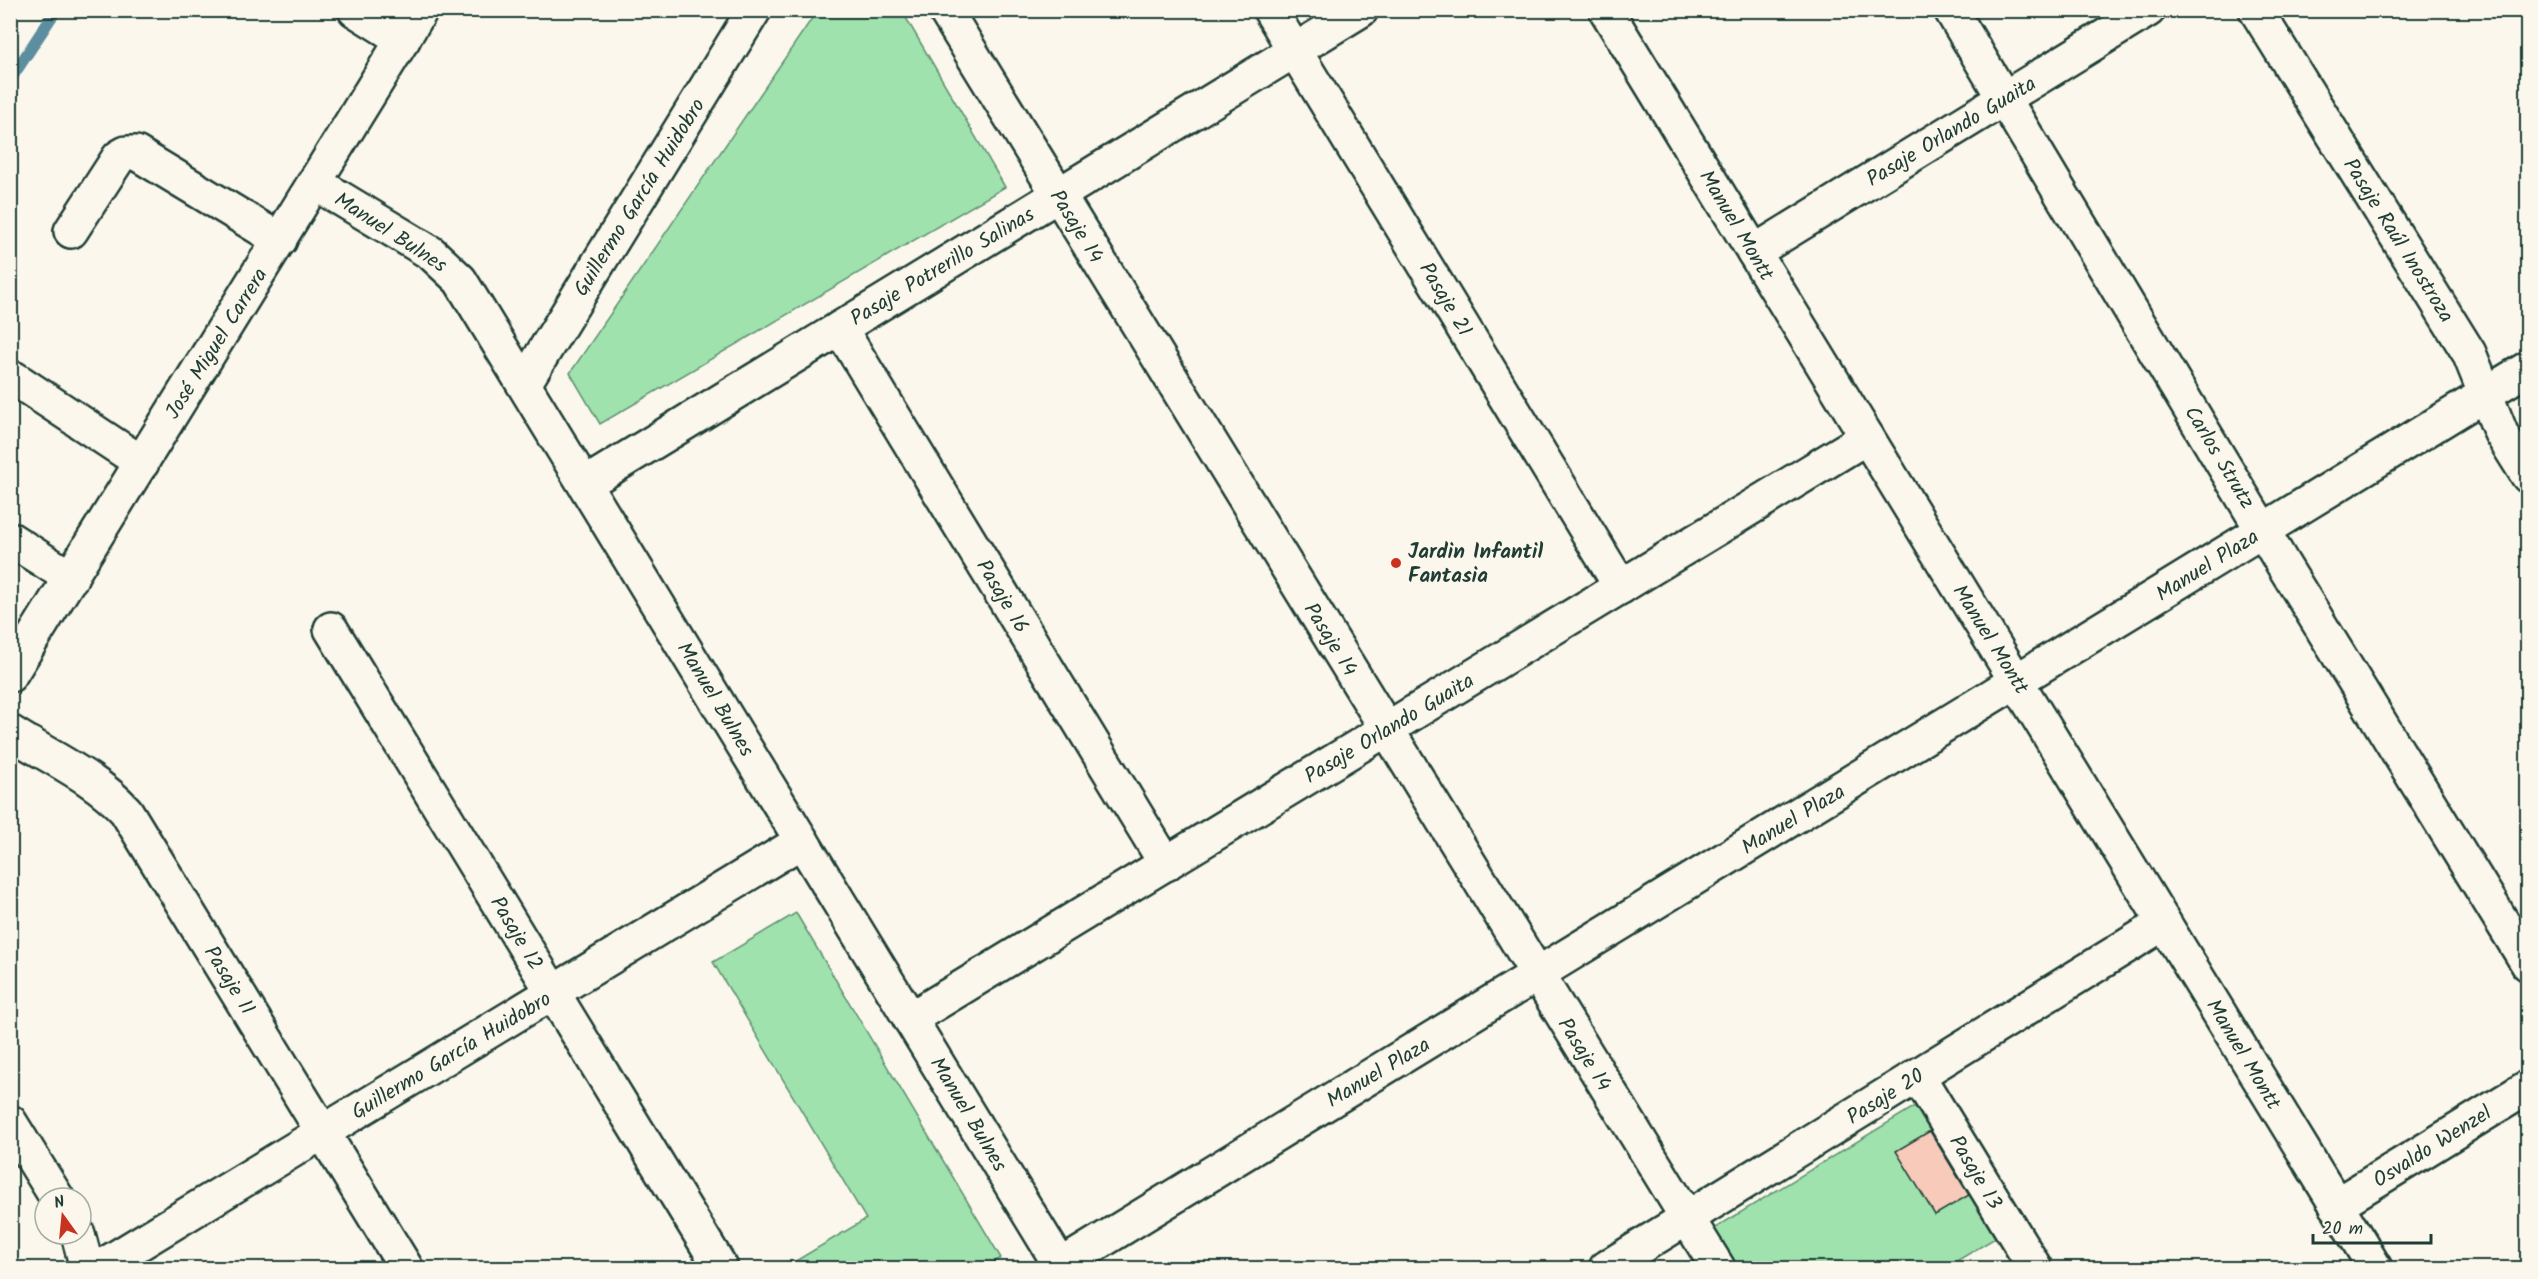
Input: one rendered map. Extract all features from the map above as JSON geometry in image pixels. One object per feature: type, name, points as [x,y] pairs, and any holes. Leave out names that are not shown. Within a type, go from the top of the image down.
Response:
[{"type":"street","points":[[355,10],[403,40]]},
{"type":"street","name":"José Miguel Carrera","points":[[10,675],[421,10]]},
{"type":"street","name":"Guillermo García Huidobro","points":[[524,384],[754,10]]},
{"type":"street","name":"Pasaje 14","points":[[945,10],[1718,1269]]},
{"type":"street","name":"Pasaje 21","points":[[1270,10],[1621,587]]},
{"type":"street","name":"Pasaje Potrerillo Salinas","points":[[585,484],[1361,10]]},
{"type":"street","name":"Manuel Montt","points":[[1606,10],[2375,1269]]},
{"type":"street","name":"Carlos Strutz","points":[[1951,10],[2528,964]]},
{"type":"street","name":"Pasaje Orlando Guaita","points":[[1754,252],[2148,10]]},
{"type":"street","name":"Pasaje Raúl Inostroza","points":[[2256,10],[2469,353],[2501,433],[2528,476]]},
{"type":"street","points":[[71,231],[119,157],[126,153],[136,153],[280,240]]},
{"type":"street","name":"Manuel Bulnes","points":[[315,183],[430,253],[460,280],[1060,1268]]},
{"type":"street","name":"Pasaje 16","points":[[840,328],[1166,864]]},
{"type":"street","name":"Manuel Plaza","points":[[1060,1268],[2528,368]]},
{"type":"street","points":[[15,379],[142,463]]},
{"type":"street","name":"Pasaje Orlando Guaita","points":[[910,1019],[1867,437]]},
{"type":"street","points":[[10,539],[71,578]]},
{"type":"street","name":"Pasaje 12","points":[[331,629],[721,1269]]},
{"type":"street","name":"Pasaje 11","points":[[10,732],[98,786],[126,811],[406,1269]]},
{"type":"street","name":"Guillermo García Huidobro","points":[[99,1269],[802,841]]},
{"type":"street","name":"Pasaje 20","points":[[1606,1269],[2164,923]]},
{"type":"street","name":"Pasaje 13","points":[[1918,1076],[2035,1269]]},
{"type":"street","name":"Osvaldo Wenzel","points":[[2336,1205],[2528,1087]]},
{"type":"street","points":[[10,1122],[50,1186]]},
{"type":"street","points":[[81,1246],[87,1269]]},
{"type":"green space","points":[[817,11],[902,11],[1005,187],[600,424],[570,373]]},
{"type":"green space","points":[[796,913],[1001,1258],[984,1268],[784,1268],[866,1219],[713,962]]},
{"type":"green space","points":[[1922,1102],[2002,1234],[1945,1268],[1733,1268],[1710,1231]]},
{"type":"building","points":[[1930,1131],[1969,1195],[1935,1215],[1896,1151]]},
{"type":"waterway","points":[[10,80],[56,10]]},
{"type":"place","name":"Jardin Infantil Fantasia","points":[[1396,563]]}]
